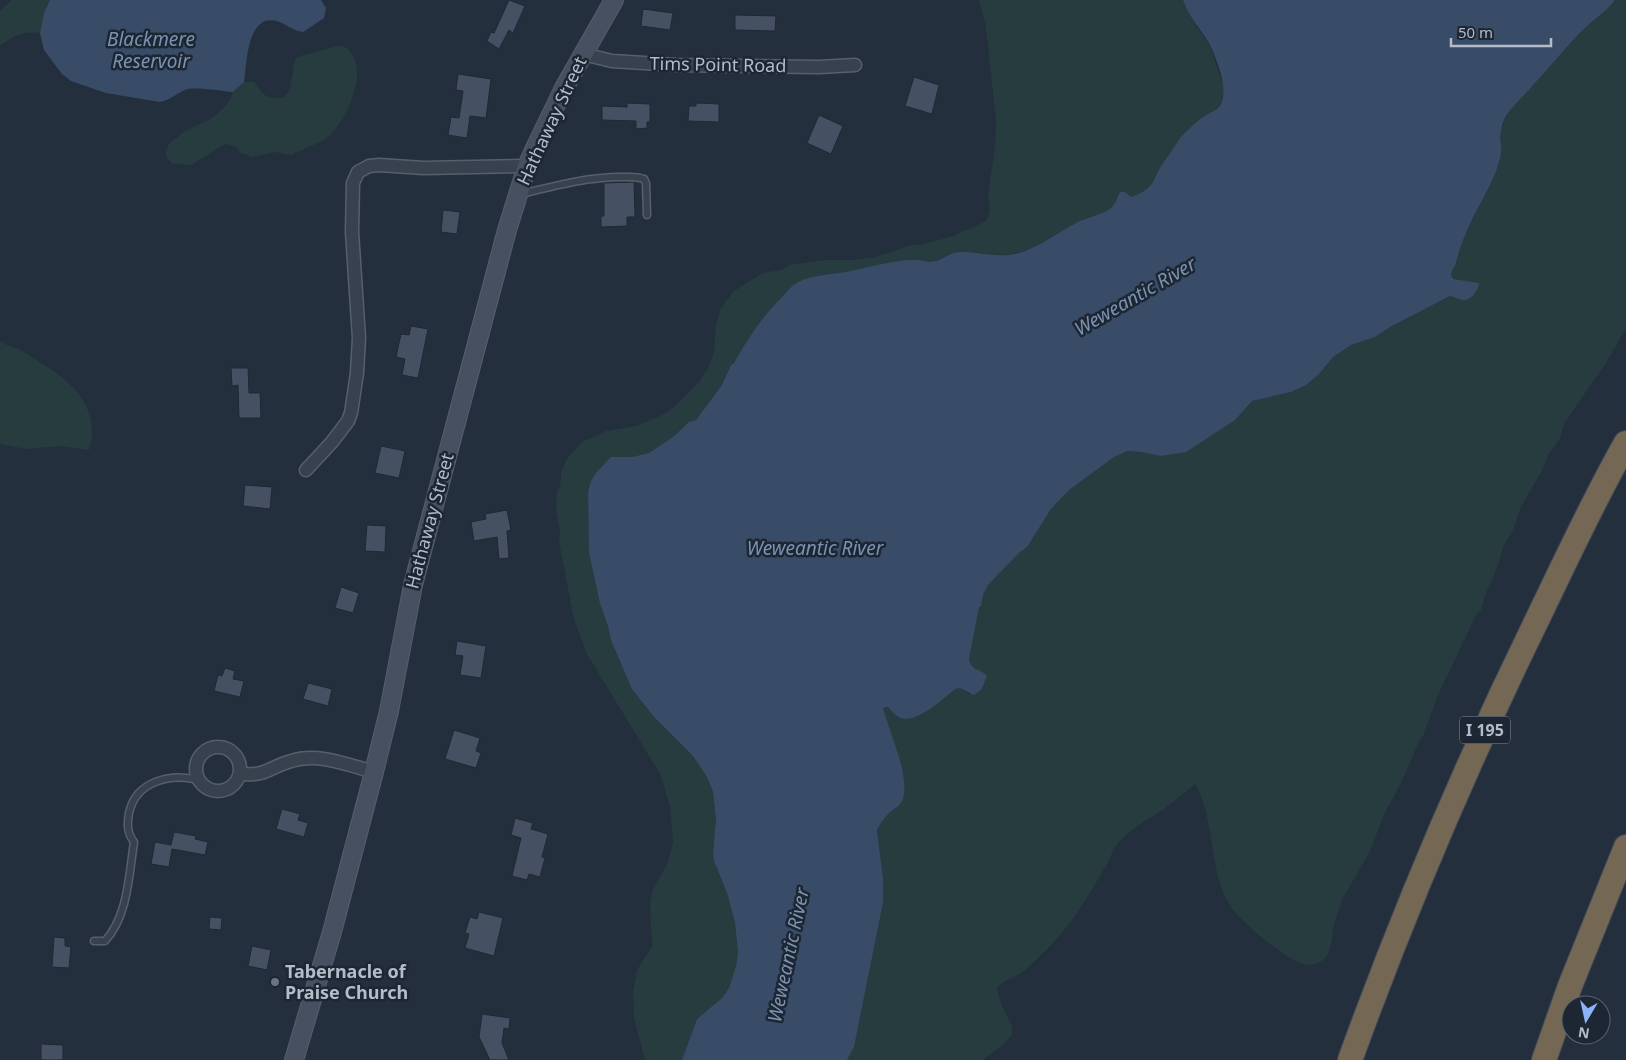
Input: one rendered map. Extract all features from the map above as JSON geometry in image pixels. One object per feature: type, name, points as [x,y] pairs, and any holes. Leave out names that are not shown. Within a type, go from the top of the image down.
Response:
[{"type":"highway","name":"I 195","points":[[1350,1060],[1431,849],[1512,669],[1598,493],[1626,443]]},
{"type":"highway","points":[[1544,1060],[1570,986],[1626,847]]},
{"type":"street","name":"Hathaway Street","points":[[294,1060],[332,932],[374,772],[413,586],[517,195],[527,166],[564,88],[614,0]]},
{"type":"street","name":"Tims Point Road","points":[[583,54],[612,61],[676,65],[819,67],[855,65]]},
{"type":"street","points":[[306,470],[332,442],[351,414],[357,373],[359,338],[352,232],[353,183],[358,172],[369,166],[379,165],[424,168],[527,166]]},
{"type":"street","points":[[222,746],[235,754],[240,767],[240,774],[231,787],[217,791],[209,790],[198,780],[195,773],[197,758],[208,748],[222,746]]},
{"type":"street","points":[[240,774],[254,775],[265,773],[291,761],[313,758],[329,760],[374,772]]},
{"type":"lane","points":[[517,195],[602,177],[638,176],[644,179],[646,183],[647,215]]},
{"type":"lane","points":[[94,941],[105,941],[112,934],[124,905],[134,842],[130,837],[128,818],[135,798],[139,792],[153,783],[187,777],[198,780]]},
{"type":"green space","points":[[12,0],[50,0],[44,13],[40,33],[18,35],[0,46],[0,11]]},
{"type":"green space","points":[[979,0],[1183,0],[1194,23],[1211,48],[1224,89],[1221,104],[1214,111],[1204,115],[1180,138],[1147,191],[1131,197],[1125,192],[1115,200],[1111,208],[1078,222],[1032,248],[1008,255],[958,252],[932,262],[909,261],[829,274],[731,365],[722,385],[696,420],[689,422],[673,437],[649,453],[632,457],[611,457],[591,481],[588,492],[589,553],[600,604],[611,640],[655,718],[693,756],[707,777],[713,792],[716,819],[714,861],[727,893],[735,922],[738,953],[729,988],[722,998],[697,1019],[682,1060],[645,1060],[634,1018],[633,993],[637,970],[652,946],[650,903],[652,892],[668,862],[673,843],[670,806],[660,774],[587,654],[574,619],[559,542],[560,531],[556,511],[557,491],[560,487],[561,473],[566,460],[582,442],[606,431],[637,426],[664,414],[675,406],[700,381],[709,366],[714,352],[716,325],[721,308],[734,291],[763,273],[782,270],[789,265],[824,260],[854,260],[876,257],[911,245],[920,245],[954,236],[987,220],[990,211],[988,195],[995,146],[996,120],[986,27]]},
{"type":"green space","points":[[1615,0],[1626,0],[1626,328],[1606,363],[1565,422],[1560,438],[1550,452],[1520,509],[1514,528],[1504,545],[1481,610],[1476,615],[1438,695],[1423,736],[1384,815],[1367,857],[1341,903],[1334,925],[1331,946],[1327,955],[1315,964],[1303,964],[1284,954],[1262,938],[1234,911],[1222,890],[1206,813],[1202,798],[1195,784],[1164,809],[1132,830],[1118,843],[1087,898],[1061,934],[1026,969],[997,988],[1001,1004],[1012,1026],[1012,1035],[1002,1046],[982,1060],[847,1060],[854,1047],[883,903],[883,878],[877,830],[887,814],[896,808],[905,785],[883,708],[888,707],[898,717],[927,711],[955,689],[960,688],[969,694],[984,673],[974,668],[969,659],[979,607],[988,585],[1027,547],[1051,509],[1069,490],[1114,457],[1126,451],[1160,456],[1235,420],[1252,401],[1291,392],[1319,374],[1333,357],[1351,345],[1375,337],[1390,327],[1450,296],[1463,300],[1451,276],[1453,267],[1455,266],[1468,227],[1497,170],[1504,121],[1516,103],[1572,40]]},
{"type":"green space","points":[[338,46],[347,48],[353,56],[356,65],[356,85],[344,116],[333,132],[324,140],[292,155],[275,152],[252,157],[241,153],[235,146],[225,144],[191,165],[173,164],[167,158],[166,153],[169,144],[185,131],[209,120],[223,109],[233,92],[244,82],[254,82],[269,97],[283,98],[290,90],[295,59],[303,55]]},
{"type":"green space","points":[[0,341],[19,349],[43,364],[67,381],[77,391],[85,403],[90,416],[92,438],[89,450],[61,446],[26,449],[0,444]]},
{"type":"water","name":"Blackmere Reservoir","points":[[50,0],[321,0],[326,8],[324,18],[303,32],[277,21],[267,21],[260,24],[250,41],[244,82],[233,92],[189,89],[160,102],[106,93],[71,81],[62,74],[44,50],[40,33],[44,13]]},
{"type":"water","name":"Weweantic River","points":[[1183,0],[1615,0],[1571,42],[1506,116],[1500,139],[1501,148],[1497,170],[1466,233],[1451,275],[1453,279],[1479,283],[1474,295],[1465,300],[1450,296],[1390,327],[1375,337],[1351,345],[1333,357],[1319,374],[1306,385],[1291,392],[1252,401],[1235,420],[1186,452],[1160,456],[1127,451],[1114,457],[1069,490],[1051,509],[1027,547],[988,585],[979,607],[969,659],[974,668],[987,676],[981,690],[974,695],[960,688],[955,689],[928,711],[911,718],[904,719],[896,715],[888,707],[883,708],[899,756],[904,781],[904,792],[901,803],[886,816],[877,830],[883,878],[883,903],[854,1047],[847,1060],[682,1060],[697,1019],[722,998],[729,988],[738,953],[735,922],[727,893],[714,861],[716,819],[713,792],[707,777],[693,756],[655,718],[632,689],[611,640],[600,604],[589,553],[588,492],[591,481],[611,457],[632,457],[649,453],[673,437],[689,422],[696,420],[722,385],[731,365],[756,328],[775,304],[795,284],[814,277],[907,260],[933,262],[959,252],[1012,255],[1026,251],[1076,223],[1110,209],[1120,192],[1125,192],[1131,197],[1148,189],[1180,139],[1200,119],[1218,108],[1223,98],[1223,84],[1212,49]]},
{"type":"building","points":[[509,0],[525,6],[513,33],[509,30],[499,49],[487,41],[491,32],[494,33]]},
{"type":"building","points":[[643,9],[673,13],[670,30],[641,26]]},
{"type":"building","points":[[735,15],[776,16],[775,31],[735,30]]},
{"type":"building","points":[[458,74],[491,79],[486,118],[470,116],[467,138],[448,135],[451,117],[459,118],[463,91],[456,90]]},
{"type":"building","points":[[914,77],[939,85],[932,114],[905,106]]},
{"type":"building","points":[[627,103],[650,104],[650,122],[647,122],[647,128],[636,129],[636,121],[602,120],[602,106],[627,107]]},
{"type":"building","points":[[696,103],[719,104],[719,122],[688,121],[689,106],[696,106]]},
{"type":"building","points":[[819,115],[843,126],[831,154],[807,143]]},
{"type":"building","points":[[634,182],[635,217],[627,217],[627,226],[601,227],[601,216],[604,216],[604,183]]},
{"type":"building","points":[[443,210],[460,212],[457,234],[441,232]]},
{"type":"building","points":[[411,326],[428,329],[418,378],[402,375],[405,359],[396,357],[401,334],[409,335]]},
{"type":"building","points":[[231,368],[248,368],[249,393],[260,393],[261,418],[239,418],[238,385],[232,386]]},
{"type":"building","points":[[381,446],[405,451],[399,478],[375,473]]},
{"type":"building","points":[[245,485],[272,487],[270,509],[243,506]]},
{"type":"building","points":[[507,510],[511,530],[507,531],[509,558],[499,559],[497,537],[474,541],[471,522],[486,519],[485,514]]},
{"type":"building","points":[[367,525],[386,526],[385,552],[365,551]]},
{"type":"building","points":[[341,587],[359,593],[353,613],[335,608]]},
{"type":"building","points":[[457,641],[486,646],[481,678],[460,675],[463,656],[455,655]]},
{"type":"building","points":[[225,668],[235,671],[233,679],[244,681],[240,697],[214,691],[218,675],[222,676]]},
{"type":"building","points":[[308,683],[332,689],[328,706],[303,699]]},
{"type":"building","points":[[454,730],[480,738],[476,751],[481,753],[476,768],[445,759]]},
{"type":"building","points":[[282,809],[300,814],[298,820],[308,823],[304,837],[276,829]]},
{"type":"building","points":[[515,818],[533,823],[531,829],[548,834],[542,857],[545,858],[540,877],[529,874],[527,880],[512,876],[521,838],[511,835]]},
{"type":"building","points":[[174,832],[196,836],[195,839],[208,842],[205,855],[172,849],[169,867],[151,864],[155,842],[171,845]]},
{"type":"building","points":[[479,912],[503,918],[494,956],[465,948],[469,934],[465,933],[470,917],[477,919]]},
{"type":"building","points":[[210,917],[222,918],[221,930],[209,929]]},
{"type":"building","points":[[54,937],[65,938],[65,946],[71,947],[69,968],[52,967]]},
{"type":"building","points":[[252,946],[271,950],[267,970],[248,966]]},
{"type":"building","points":[[482,1014],[510,1018],[509,1029],[504,1028],[502,1043],[509,1060],[490,1060],[479,1037]]},
{"type":"building","points":[[41,1044],[63,1045],[63,1060],[41,1060]]},
{"type":"place","name":"Tabernacle of Praise Church","points":[[275,982]]}]
